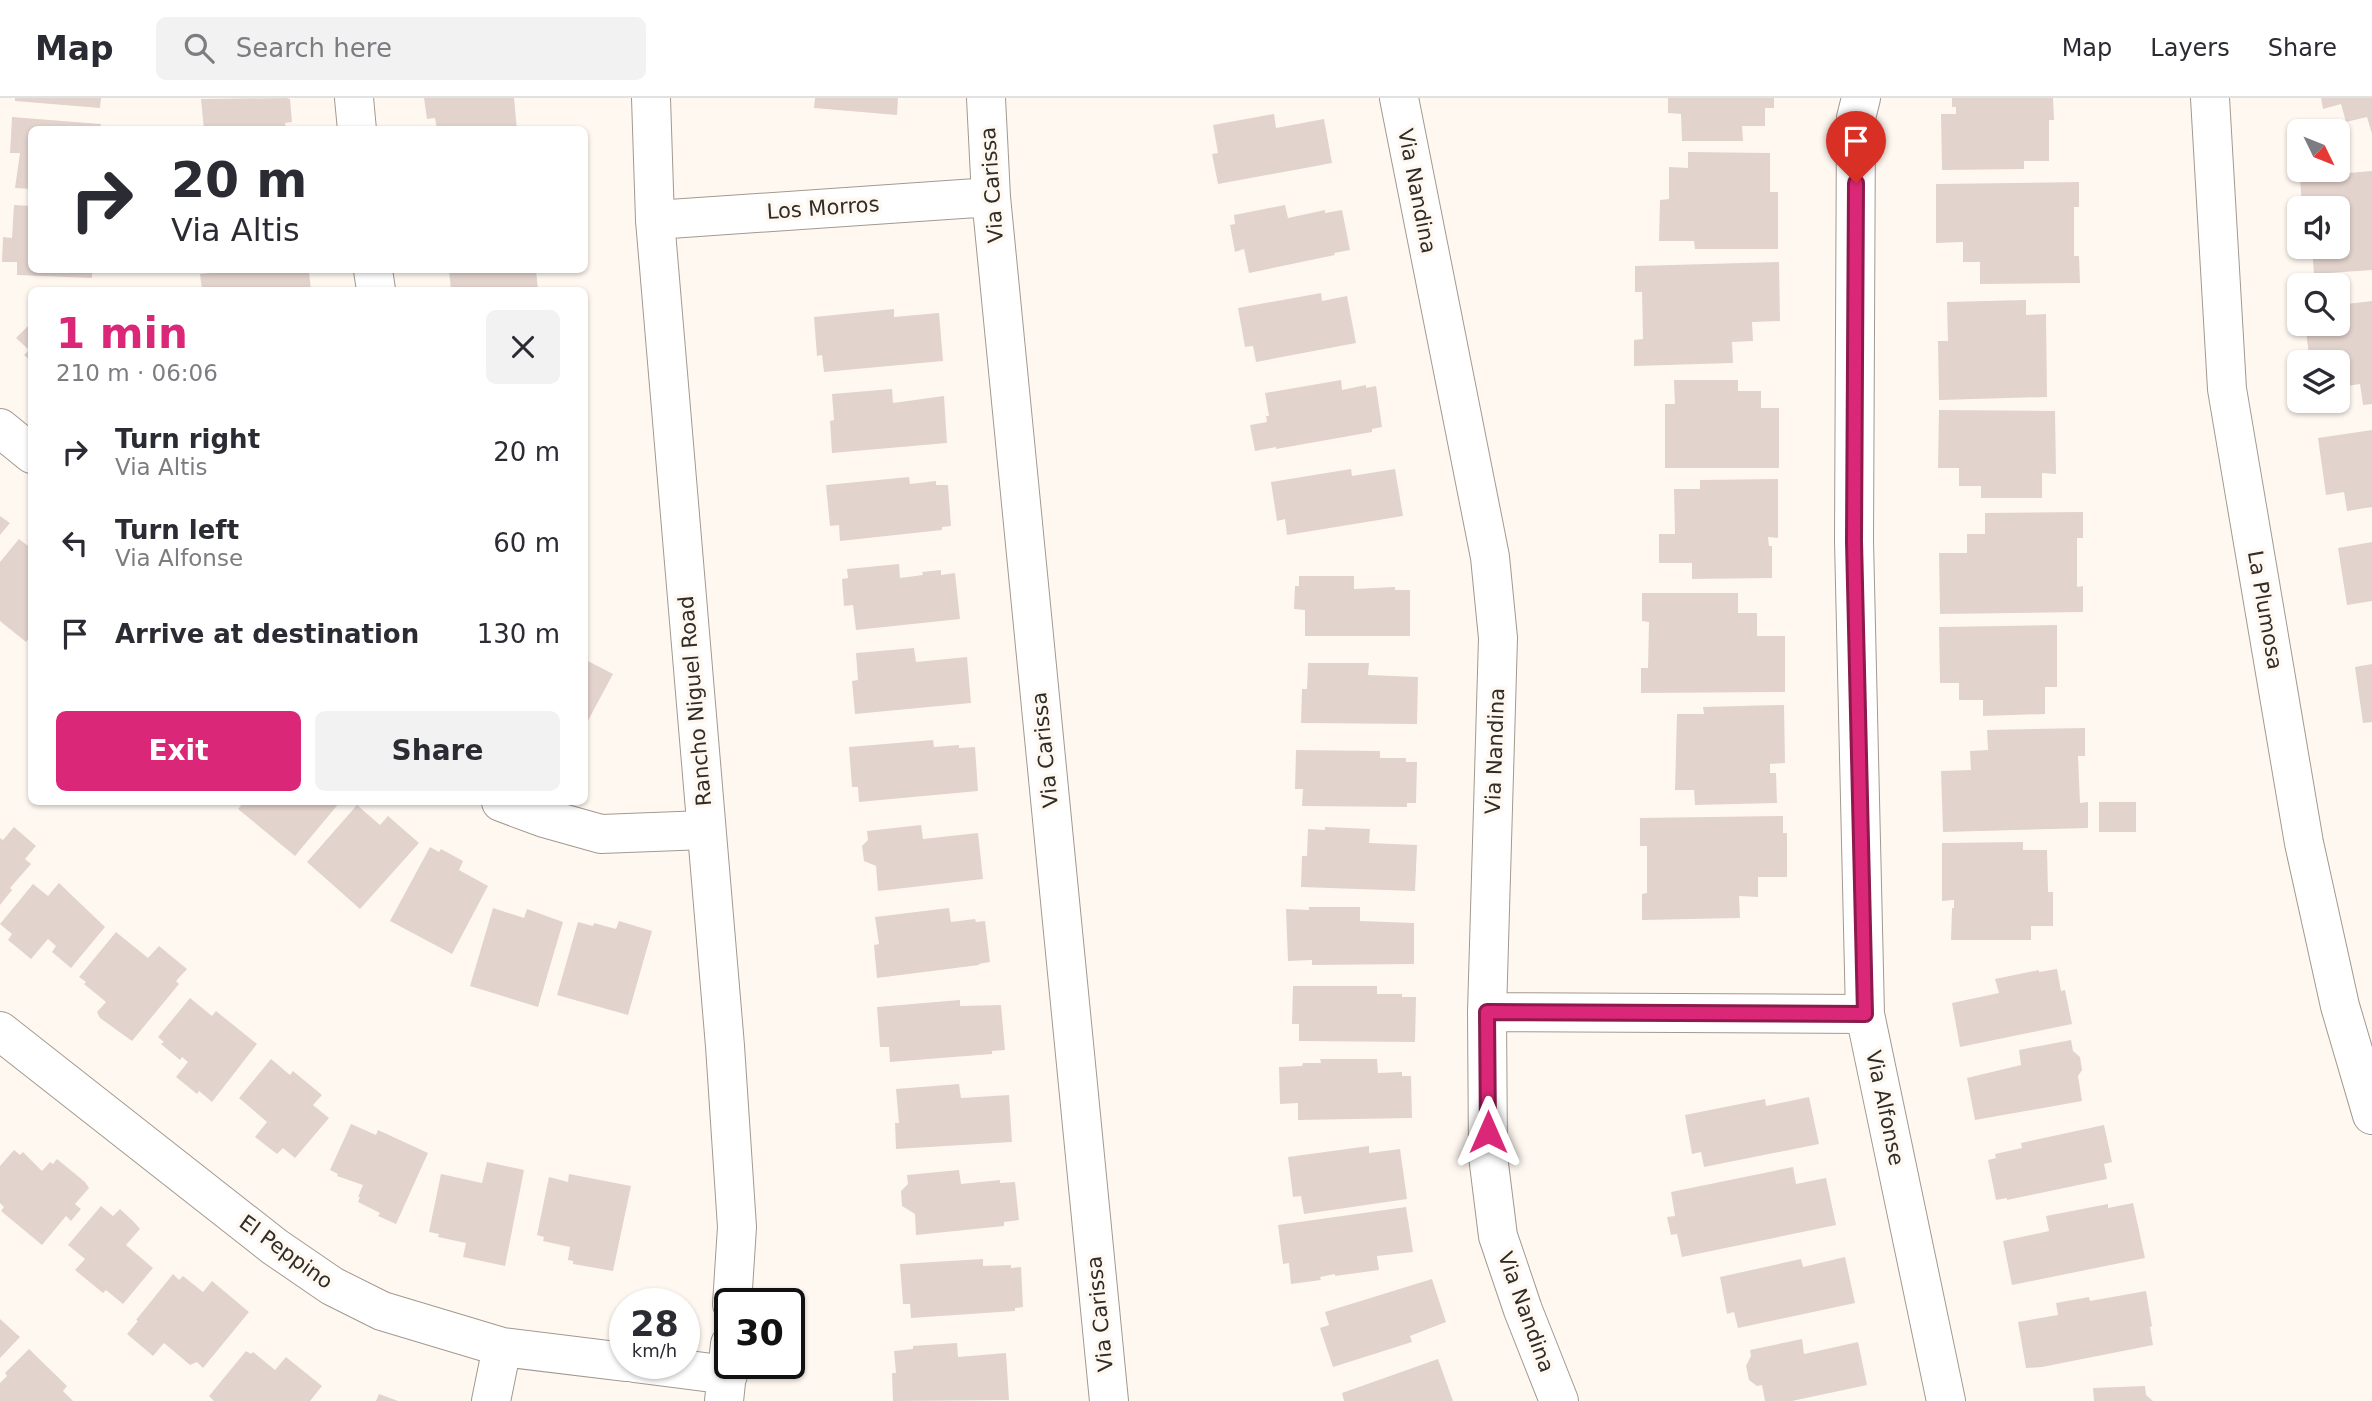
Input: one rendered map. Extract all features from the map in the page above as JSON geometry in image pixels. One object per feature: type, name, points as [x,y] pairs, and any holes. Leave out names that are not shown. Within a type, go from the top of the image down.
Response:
[{"type":"street","points":[[354,98],[357,126]]},
{"type":"street","name":"Rancho Niguel Road","points":[[651,98],[654,220],[725,1046],[737,1227],[733,1288]]},
{"type":"street","name":"Via Carissa","points":[[986,98],[991,197],[1109,1401]]},
{"type":"street","name":"Via Nandina","points":[[1399,98],[1490,557],[1498,638],[1487,1012],[1488,1156],[1499,1236],[1523,1310],[1559,1401]]},
{"type":"street","name":"Via Alfonse","points":[[1861,98],[1856,118],[1854,541],[1865,1014],[1946,1401]]},
{"type":"street","name":"La Plumosa","points":[[2210,98],[2227,389],[2304,843],[2340,1006],[2372,1115]]},
{"type":"street","name":"Los Morros","points":[[654,220],[991,197]]},
{"type":"street","points":[[0,428],[28,451]]},
{"type":"street","points":[[510,805],[601,834],[705,830]]},
{"type":"street","points":[[1487,1012],[1865,1014]]},
{"type":"street","name":"El Peppino","points":[[0,1031],[275,1247],[331,1286],[382,1311],[502,1347],[609,1360]]},
{"type":"street","points":[[491,1401],[502,1347]]},
{"type":"building","points":[[15,98],[101,98],[100,108],[15,101]]},
{"type":"building","points":[[424,98],[514,98],[517,126],[436,126],[435,118],[427,119]]},
{"type":"building","points":[[815,98],[898,98],[897,115],[814,108]]},
{"type":"building","points":[[1668,98],[1774,98],[1774,108],[1765,108],[1765,126],[1742,126],[1743,141],[1682,141],[1681,114],[1668,113]]},
{"type":"building","points":[[1952,98],[2053,98],[2054,120],[2049,120],[2049,161],[2024,161],[2024,169],[1942,170],[1941,114],[1956,114],[1956,107],[1952,107]]},
{"type":"building","points":[[2321,98],[2372,98],[2372,134],[2367,117],[2350,121],[2345,119],[2341,104],[2323,109]]},
{"type":"building","points":[[201,99],[290,99],[292,122],[285,123],[285,126],[204,126]]},
{"type":"building","points":[[1274,114],[1276,128],[1324,119],[1332,163],[1218,184],[1212,154],[1218,153],[1213,125]]},
{"type":"building","points":[[12,117],[101,124],[28,126],[28,189],[15,188],[20,153],[10,153]]},
{"type":"building","points":[[1688,152],[1770,153],[1770,192],[1778,192],[1778,249],[1695,249],[1694,241],[1659,241],[1660,200],[1669,199],[1669,167],[1688,168]]},
{"type":"building","points":[[2372,171],[2372,270],[2314,273],[2313,259],[2350,259],[2350,196],[2301,196],[2300,182],[2350,182],[2350,173]]},
{"type":"building","points":[[2079,182],[2079,207],[2074,207],[2074,256],[2079,256],[2080,283],[1980,284],[1980,262],[1963,262],[1963,242],[1936,243],[1936,184]]},
{"type":"building","points":[[14,205],[28,206],[28,273],[92,273],[92,278],[17,275],[17,262],[2,262],[3,237],[12,238]]},
{"type":"building","points":[[1285,205],[1288,218],[1325,210],[1325,213],[1342,210],[1350,250],[1249,273],[1244,249],[1235,252],[1230,225],[1235,224],[1234,215]]},
{"type":"building","points":[[1779,262],[1780,321],[1752,322],[1753,341],[1732,342],[1733,363],[1634,366],[1634,340],[1643,339],[1642,292],[1635,292],[1635,266]]},
{"type":"building","points":[[309,273],[311,287],[202,287],[200,274]]},
{"type":"building","points":[[449,273],[536,273],[538,287],[451,287]]},
{"type":"building","points":[[1321,293],[1322,301],[1347,296],[1356,343],[1256,362],[1253,346],[1245,347],[1238,308]]},
{"type":"building","points":[[2026,300],[2026,315],[2046,314],[2047,397],[1939,400],[1938,341],[1948,341],[1947,302]]},
{"type":"building","points":[[2372,301],[2372,404],[2363,405],[2360,384],[2350,386],[2350,350],[2308,350],[2307,336],[2350,336],[2350,304]]},
{"type":"building","points":[[894,309],[894,317],[939,313],[943,361],[824,372],[822,355],[817,356],[814,317]]},
{"type":"building","points":[[28,326],[28,349],[16,338]]},
{"type":"building","points":[[1341,380],[1342,390],[1366,385],[1366,388],[1376,386],[1382,427],[1372,429],[1372,432],[1255,451],[1250,425],[1267,422],[1266,416],[1269,416],[1265,393]]},
{"type":"building","points":[[1674,380],[1738,380],[1738,391],[1761,391],[1761,408],[1779,408],[1779,468],[1665,468],[1665,404],[1675,404]]},
{"type":"building","points":[[892,389],[893,403],[944,396],[947,443],[832,453],[832,394]]},
{"type":"building","points":[[1939,410],[2055,411],[2056,474],[2042,473],[2042,498],[1981,498],[1981,486],[1959,486],[1959,468],[1938,468]]},
{"type":"building","points":[[2372,430],[2372,507],[2347,511],[2344,492],[2326,495],[2318,438]]},
{"type":"building","points":[[1351,469],[1352,476],[1395,469],[1403,516],[1287,535],[1285,519],[1277,521],[1271,482]]},
{"type":"building","points":[[909,477],[910,484],[936,481],[936,485],[948,485],[951,526],[942,527],[942,530],[840,541],[839,525],[830,526],[826,485]]},
{"type":"building","points":[[1778,479],[1778,538],[1768,537],[1769,546],[1772,546],[1772,578],[1692,579],[1692,563],[1659,563],[1659,534],[1675,534],[1674,489],[1700,489],[1700,480]]},
{"type":"building","points":[[2083,512],[2083,538],[2077,538],[2077,587],[2083,586],[2083,612],[1940,614],[1939,553],[1967,553],[1967,534],[1985,534],[1985,513]]},
{"type":"building","points":[[0,516],[10,523],[0,535]]},
{"type":"building","points":[[19,539],[28,546],[26,642],[0,621],[0,562]]},
{"type":"building","points":[[2372,542],[2372,601],[2347,605],[2338,548]]},
{"type":"building","points":[[899,564],[900,578],[941,570],[941,575],[955,573],[960,619],[856,630],[853,605],[844,606],[842,579],[848,578],[847,569]]},
{"type":"building","points":[[1299,576],[1354,576],[1354,589],[1395,587],[1395,590],[1410,590],[1410,636],[1305,636],[1305,610],[1294,609],[1295,586],[1299,586]]},
{"type":"building","points":[[1642,593],[1738,593],[1738,613],[1757,613],[1757,636],[1785,636],[1785,692],[1641,693],[1641,668],[1648,668],[1649,622],[1642,621]]},
{"type":"building","points":[[2057,625],[2057,687],[2045,687],[2045,714],[1983,716],[1983,700],[1959,700],[1959,683],[1940,683],[1939,627]]},
{"type":"building","points":[[914,648],[916,662],[967,657],[971,703],[855,714],[852,681],[858,680],[856,653]]},
{"type":"building","points":[[588,661],[613,674],[588,721]]},
{"type":"building","points":[[1308,663],[1369,663],[1368,675],[1418,677],[1417,724],[1301,723],[1302,689],[1307,689]]},
{"type":"building","points":[[2372,664],[2372,722],[2363,723],[2355,667]]},
{"type":"building","points":[[1784,705],[1785,763],[1770,764],[1770,773],[1776,773],[1777,803],[1695,805],[1694,790],[1675,790],[1677,714],[1704,714],[1703,707]]},
{"type":"building","points":[[2085,728],[2085,756],[2078,756],[2080,803],[2088,802],[2088,828],[1943,832],[1941,771],[1971,770],[1970,751],[1988,750],[1987,730]]},
{"type":"building","points":[[933,740],[934,747],[975,747],[978,791],[859,802],[858,787],[852,787],[849,747]]},
{"type":"building","points":[[1296,750],[1380,751],[1380,758],[1406,758],[1406,762],[1417,762],[1416,803],[1407,803],[1407,807],[1302,806],[1303,789],[1295,789]]},
{"type":"building","points":[[2099,802],[2136,802],[2136,832],[2099,832]]},
{"type":"building","points":[[241,805],[338,805],[295,856],[238,809]]},
{"type":"building","points":[[357,805],[380,825],[388,816],[419,843],[360,909],[307,862]]},
{"type":"building","points":[[1783,816],[1783,833],[1787,833],[1787,877],[1758,877],[1758,897],[1739,896],[1740,918],[1642,920],[1642,894],[1647,893],[1647,846],[1640,846],[1640,818]]},
{"type":"building","points":[[921,825],[923,839],[978,833],[983,879],[878,891],[876,866],[864,861],[862,846],[868,840],[867,831]]},
{"type":"building","points":[[14,827],[36,846],[25,859],[31,864],[10,888],[12,890],[0,905],[0,838],[3,840]]},
{"type":"building","points":[[1325,827],[1370,829],[1369,843],[1417,845],[1415,891],[1301,887],[1302,856],[1307,856],[1308,829],[1325,830]]},
{"type":"building","points":[[2023,842],[2023,850],[2047,850],[2048,892],[2053,892],[2053,926],[2031,926],[2031,940],[1951,940],[1954,900],[1942,901],[1942,843]]},
{"type":"building","points":[[430,847],[439,852],[441,849],[463,861],[459,870],[488,886],[452,954],[390,921]]},
{"type":"building","points":[[59,883],[105,927],[71,968],[52,952],[56,946],[48,939],[31,959],[8,940],[12,934],[0,924],[33,884],[48,896]]},
{"type":"building","points":[[1309,907],[1360,907],[1360,921],[1414,923],[1414,964],[1312,965],[1312,960],[1288,961],[1286,909],[1309,910]]},
{"type":"building","points":[[493,908],[524,918],[527,909],[563,922],[538,1007],[470,986]]},
{"type":"building","points":[[949,908],[951,922],[975,919],[976,922],[985,921],[990,962],[877,978],[874,945],[879,944],[875,917]]},
{"type":"building","points":[[619,921],[652,931],[628,1015],[557,995],[578,922],[616,929]]},
{"type":"building","points":[[116,932],[148,958],[159,946],[187,969],[176,981],[179,984],[132,1041],[100,1018],[97,1012],[106,1002],[79,977]]},
{"type":"building","points":[[2057,969],[2061,991],[2065,990],[2072,1024],[1960,1047],[1952,1003],[1999,993],[1995,979]]},
{"type":"building","points":[[1293,986],[1377,986],[1377,994],[1416,997],[1415,1042],[1299,1041],[1299,1024],[1292,1024]]},
{"type":"building","points":[[190,998],[212,1016],[216,1011],[257,1044],[212,1102],[176,1077],[188,1062],[182,1057],[180,1060],[161,1044],[164,1042],[158,1037]]},
{"type":"building","points":[[960,1000],[960,1006],[1001,1005],[1005,1050],[992,1051],[992,1054],[890,1062],[889,1047],[880,1047],[877,1007]]},
{"type":"building","points":[[2071,1040],[2073,1051],[2080,1057],[2082,1070],[2078,1076],[2082,1101],[1975,1120],[1967,1078],[2021,1065],[2019,1050]]},
{"type":"building","points":[[271,1059],[290,1075],[293,1071],[322,1095],[313,1105],[329,1118],[295,1158],[283,1148],[277,1154],[255,1137],[267,1122],[239,1098]]},
{"type":"building","points":[[1320,1059],[1377,1059],[1378,1073],[1402,1072],[1402,1076],[1411,1076],[1412,1118],[1298,1120],[1298,1103],[1280,1104],[1279,1067],[1321,1063]]},
{"type":"building","points":[[959,1084],[961,1098],[1009,1095],[1012,1142],[896,1149],[895,1123],[899,1123],[896,1089]]},
{"type":"building","points":[[1809,1097],[1819,1144],[1704,1167],[1701,1152],[1692,1154],[1685,1115],[1765,1099],[1766,1106]]},
{"type":"building","points":[[351,1124],[376,1135],[378,1130],[428,1153],[396,1224],[358,1202],[363,1185],[337,1176],[338,1174],[330,1170]]},
{"type":"building","points":[[2104,1125],[2112,1162],[2104,1164],[2107,1179],[1996,1200],[1988,1160],[1996,1158],[1995,1154],[2022,1148],[2021,1143]]},
{"type":"building","points":[[1369,1146],[1369,1153],[1400,1149],[1407,1199],[1304,1214],[1301,1196],[1293,1197],[1288,1157]]},
{"type":"building","points":[[14,1150],[20,1155],[23,1152],[42,1171],[57,1159],[89,1188],[75,1204],[81,1209],[71,1221],[66,1216],[42,1245],[1,1211],[4,1207],[0,1203],[0,1166]]},
{"type":"building","points":[[487,1162],[524,1170],[505,1266],[463,1257],[466,1243],[438,1237],[439,1234],[429,1232],[441,1174],[482,1183]]},
{"type":"building","points":[[1793,1167],[1796,1184],[1826,1178],[1836,1225],[1682,1257],[1677,1234],[1671,1235],[1667,1217],[1675,1216],[1671,1192]]},
{"type":"building","points":[[959,1170],[961,1184],[1000,1180],[1000,1183],[1015,1182],[1019,1220],[1004,1222],[1004,1226],[916,1235],[915,1214],[902,1206],[901,1191],[908,1184],[907,1175]]},
{"type":"building","points":[[569,1174],[631,1186],[613,1271],[573,1264],[573,1261],[568,1260],[570,1247],[543,1241],[544,1237],[537,1235],[549,1177],[568,1182]]},
{"type":"building","points":[[2133,1203],[2145,1258],[2012,1285],[2003,1241],[2049,1231],[2046,1216],[2108,1204],[2108,1208]]},
{"type":"building","points":[[101,1206],[113,1216],[120,1209],[140,1229],[126,1245],[153,1268],[123,1304],[106,1290],[103,1293],[75,1270],[85,1259],[68,1245]]},
{"type":"building","points":[[1406,1207],[1413,1252],[1377,1256],[1379,1270],[1335,1274],[1320,1277],[1321,1280],[1291,1284],[1289,1263],[1283,1264],[1278,1225]]},
{"type":"building","points":[[1845,1257],[1855,1303],[1738,1328],[1734,1312],[1727,1314],[1720,1277],[1801,1259],[1803,1267]]},
{"type":"building","points":[[983,1259],[983,1266],[1021,1267],[1023,1307],[1015,1308],[1015,1311],[911,1318],[910,1304],[903,1304],[900,1264]]},
{"type":"building","points":[[173,1274],[179,1280],[183,1276],[203,1292],[212,1281],[249,1312],[203,1368],[197,1362],[190,1365],[164,1343],[153,1356],[127,1334]]},
{"type":"building","points":[[1432,1279],[1446,1322],[1410,1336],[1412,1342],[1333,1367],[1320,1328],[1329,1325],[1325,1312]]},
{"type":"building","points":[[2146,1291],[2153,1345],[2026,1368],[2018,1322],[2058,1315],[2056,1303],[2089,1297],[2090,1301]]},
{"type":"building","points":[[0,1319],[20,1337],[0,1358]]},
{"type":"building","points":[[1802,1339],[1804,1354],[1858,1342],[1867,1385],[1792,1401],[1765,1401],[1762,1385],[1757,1386],[1749,1380],[1746,1366],[1751,1356],[1750,1350]]},
{"type":"building","points":[[957,1343],[958,1357],[1006,1353],[1009,1400],[893,1401],[892,1373],[896,1373],[894,1351],[913,1349],[913,1346]]},
{"type":"building","points":[[29,1349],[67,1386],[63,1391],[73,1401],[0,1401],[0,1383],[7,1376],[5,1373]]},
{"type":"building","points":[[246,1351],[251,1354],[253,1352],[275,1370],[286,1357],[322,1386],[310,1401],[214,1401],[209,1396]]},
{"type":"building","points":[[1438,1359],[1453,1401],[1344,1401],[1342,1393]]},
{"type":"building","points":[[2145,1386],[2146,1395],[2153,1401],[2094,1401],[2093,1388]]},
{"type":"building","points":[[379,1394],[398,1401],[376,1401]]},
{"type":"route","points":[[1488,1132],[1487,1012],[1865,1014],[1854,541],[1856,183]]}]
